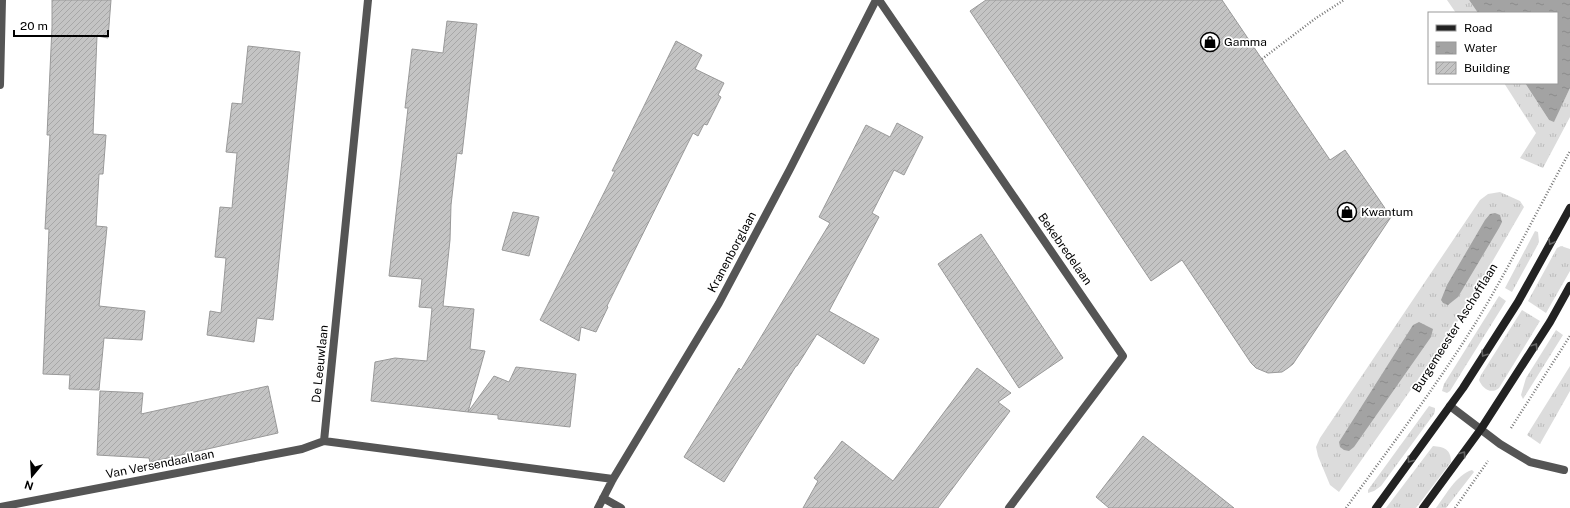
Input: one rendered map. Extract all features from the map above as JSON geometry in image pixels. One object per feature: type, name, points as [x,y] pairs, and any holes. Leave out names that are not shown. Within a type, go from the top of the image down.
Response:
[{"type":"street","points":[[0,84],[2,0]]},
{"type":"street","name":"De Leeuwlaan","points":[[324,441],[368,0]]},
{"type":"street","name":"Kranenborglaan","points":[[598,508],[613,479],[718,303],[790,169],[877,0]]},
{"type":"street","name":"Bekebredelaan","points":[[877,0],[1123,356],[1009,508]]},
{"type":"street","points":[[1376,508],[1450,406],[1518,302],[1570,208]]},
{"type":"street","points":[[1423,508],[1481,429],[1550,322],[1570,286]]},
{"type":"street","points":[[1450,406],[1500,444],[1530,462],[1564,470]]},
{"type":"street","points":[[324,441],[613,479]]},
{"type":"street","name":"Van Versendaallaan","points":[[0,507],[302,449],[324,441]]},
{"type":"street","points":[[603,498],[621,508]]},
{"type":"path","points":[[1262,59],[1316,18],[1344,0]]},
{"type":"path","name":"Burgemeester Aschofflaan","points":[[1346,508],[1429,393],[1477,320],[1496,288],[1570,151]]},
{"type":"path","points":[[1455,508],[1500,444],[1570,336]]},
{"type":"green space","points":[[1447,0],[1469,0],[1477,12],[1455,12]]},
{"type":"green space","points":[[1505,84],[1526,84],[1549,120],[1554,121],[1570,88],[1570,117],[1543,168],[1520,158],[1536,133]]},
{"type":"green space","points":[[1500,192],[1520,201],[1524,207],[1452,331],[1339,492],[1330,485],[1318,456],[1316,447],[1320,438],[1480,200],[1488,194]]},
{"type":"green space","points":[[1535,231],[1538,232],[1539,242],[1512,292],[1505,288]]},
{"type":"green space","points":[[1561,246],[1570,249],[1570,271],[1546,313],[1528,301],[1557,248]]},
{"type":"green space","points":[[1499,296],[1506,301],[1450,391],[1447,393],[1442,391],[1444,384]]},
{"type":"green space","points":[[1522,310],[1540,321],[1499,388],[1493,391],[1487,390],[1482,386],[1479,380],[1481,375]]},
{"type":"green space","points":[[1556,330],[1563,335],[1523,399],[1521,395],[1526,378]]},
{"type":"green space","points":[[1570,366],[1570,391],[1540,444],[1527,435]]},
{"type":"green space","points":[[1429,406],[1435,408],[1434,414],[1381,486],[1368,493],[1368,490]]},
{"type":"green space","points":[[1433,446],[1440,447],[1448,451],[1451,462],[1416,508],[1386,508]]},
{"type":"green space","points":[[1472,470],[1474,472],[1446,508],[1436,508],[1456,481],[1461,476]]},
{"type":"water","points":[[1469,0],[1570,0],[1570,88],[1554,122],[1549,120],[1526,84],[1558,84],[1558,12],[1477,12]]},
{"type":"water","points":[[1495,213],[1500,215],[1502,222],[1499,228],[1458,297],[1448,305],[1443,303],[1441,300],[1447,285],[1485,220],[1490,214]]},
{"type":"water","points":[[1419,322],[1433,329],[1431,337],[1354,447],[1349,451],[1344,450],[1340,447],[1339,442],[1413,325]]},
{"type":"building","points":[[52,0],[111,0],[108,38],[97,36],[93,134],[106,135],[103,174],[99,174],[96,226],[107,227],[99,306],[145,311],[142,340],[104,338],[99,390],[69,389],[70,375],[43,374],[49,229],[45,229],[50,135],[47,135]]},
{"type":"building","points":[[986,0],[1222,0],[1330,160],[1345,150],[1391,217],[1293,364],[1282,372],[1268,373],[1256,368],[1251,363],[1182,260],[1151,281],[970,11]]},
{"type":"building","points":[[447,21],[477,24],[462,154],[457,153],[451,205],[450,240],[443,306],[474,309],[470,349],[485,351],[468,412],[371,401],[375,362],[395,358],[427,361],[432,308],[419,307],[422,279],[389,276],[408,108],[405,108],[412,49],[443,53]]},
{"type":"building","points":[[676,41],[702,55],[695,69],[724,83],[718,95],[721,97],[707,125],[704,124],[698,136],[693,133],[607,306],[608,307],[596,332],[581,327],[579,341],[540,320],[615,171],[612,171]]},
{"type":"building","points":[[248,46],[300,52],[273,320],[257,318],[254,342],[207,335],[210,311],[221,313],[226,258],[215,257],[220,207],[232,208],[237,153],[226,152],[232,103],[242,104]]},
{"type":"building","points":[[897,123],[923,137],[904,175],[894,170],[872,213],[879,217],[829,311],[879,339],[864,364],[817,334],[724,482],[684,457],[739,368],[741,370],[830,223],[819,217],[866,125],[890,137]]},
{"type":"building","points":[[513,212],[539,217],[529,256],[502,250]]},
{"type":"building","points":[[981,234],[1063,358],[1019,388],[938,264]]},
{"type":"building","points":[[516,367],[576,374],[570,427],[498,419],[498,415],[468,412],[494,376],[509,382]]},
{"type":"building","points":[[977,368],[1011,393],[998,402],[1010,411],[938,508],[803,508],[818,481],[814,478],[842,441],[893,481]]},
{"type":"building","points":[[268,386],[278,433],[150,462],[149,458],[97,455],[100,391],[143,393],[141,414]]},
{"type":"building","points":[[1143,436],[1234,508],[1109,508],[1096,497]]},
{"type":"place","name":"Gamma","points":[[1210,42]]},
{"type":"place","name":"Kwantum","points":[[1347,212]]}]
